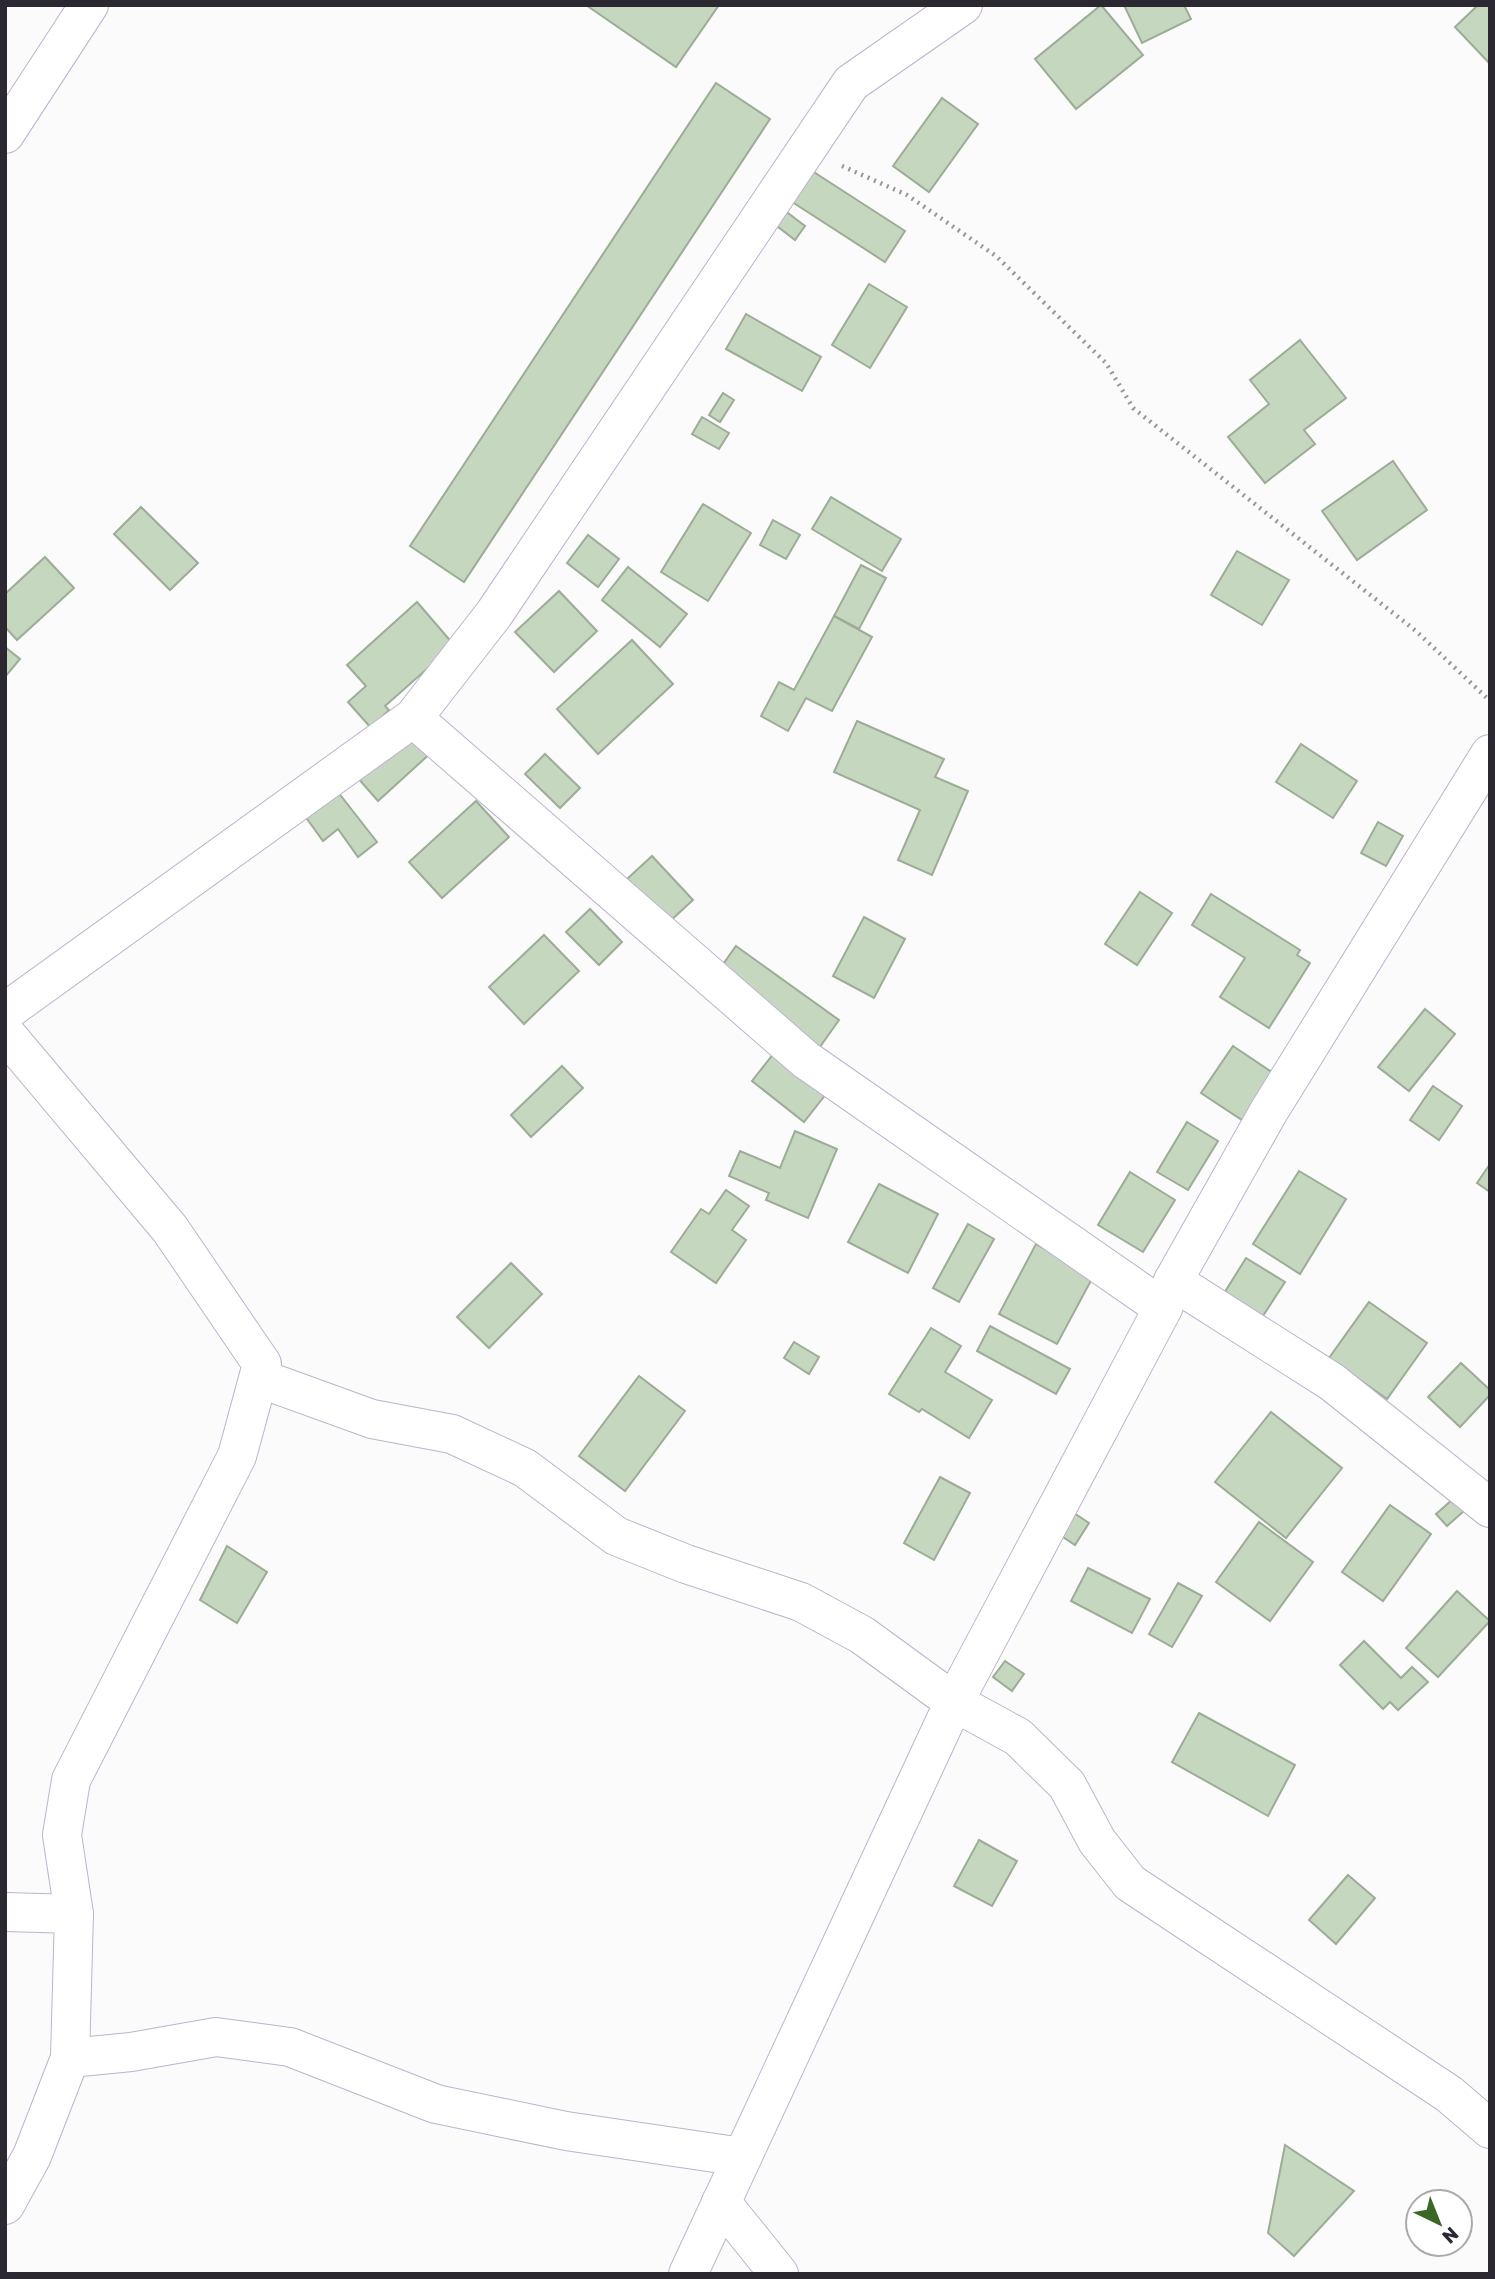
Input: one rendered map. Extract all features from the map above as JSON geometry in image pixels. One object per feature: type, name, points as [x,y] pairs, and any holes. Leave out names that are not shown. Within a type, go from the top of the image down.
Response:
[{"type":"street","points":[[11,114],[89,5]]},
{"type":"street","points":[[5,1012],[413,718],[494,614],[850,83],[963,5]]},
{"type":"street","points":[[413,718],[806,1060],[1168,1294],[1332,1381],[1490,1508]]},
{"type":"street","points":[[688,2274],[954,1702],[1168,1294],[1269,1111],[1490,754]]},
{"type":"street","points":[[5,1033],[170,1229],[262,1364],[237,1456],[71,1780],[62,1835],[74,1914],[70,2058],[32,2156],[5,2206]]},
{"type":"street","points":[[259,1378],[372,1419],[452,1434],[525,1468],[616,1536],[686,1564],[801,1601],[862,1634],[954,1702],[1018,1737],[1067,1785],[1097,1841],[1130,1882],[1449,2094],[1490,2129]]},
{"type":"street","points":[[5,1912],[74,1914]]},
{"type":"street","points":[[70,2058],[131,2052],[216,2037],[290,2047],[436,2104],[566,2131],[742,2157]]},
{"type":"street","points":[[721,2202],[779,2274]]},
{"type":"path","points":[[806,149],[906,195],[996,256],[1106,363],[1133,408],[1416,631],[1490,701]]},
{"type":"building","points":[[586,5],[719,5],[676,67]]},
{"type":"building","points":[[1101,5],[1143,55],[1076,109],[1035,59]]},
{"type":"building","points":[[1124,5],[1184,5],[1191,19],[1142,43]]},
{"type":"building","points":[[1478,5],[1490,5],[1490,64],[1455,27]]},
{"type":"building","points":[[716,83],[770,119],[464,582],[410,546]]},
{"type":"building","points":[[942,98],[978,124],[929,192],[893,166]]},
{"type":"building","points":[[806,167],[905,231],[885,262],[786,198]]},
{"type":"building","points":[[784,210],[805,226],[795,240],[773,223]]},
{"type":"building","points":[[869,284],[907,307],[870,368],[832,345]]},
{"type":"building","points":[[746,314],[821,357],[802,391],[726,349]]},
{"type":"building","points":[[1300,340],[1346,398],[1304,430],[1315,444],[1265,483],[1228,437],[1269,404],[1250,380]]},
{"type":"building","points":[[723,393],[734,400],[720,422],[709,415]]},
{"type":"building","points":[[702,417],[729,433],[719,449],[692,434]]},
{"type":"building","points":[[1393,461],[1427,510],[1357,560],[1322,511]]},
{"type":"building","points":[[831,497],[901,539],[882,571],[812,529]]},
{"type":"building","points":[[703,504],[751,533],[708,601],[661,572]]},
{"type":"building","points":[[141,507],[198,563],[170,590],[114,534]]},
{"type":"building","points":[[773,520],[800,535],[786,559],[760,545]]},
{"type":"building","points":[[588,535],[619,559],[598,587],[567,563]]},
{"type":"building","points":[[1237,551],[1289,580],[1262,625],[1211,595]]},
{"type":"building","points":[[45,557],[74,588],[17,640],[5,627],[5,594]]},
{"type":"building","points":[[861,565],[886,578],[859,629],[834,616]]},
{"type":"building","points":[[628,567],[687,614],[660,647],[602,600]]},
{"type":"building","points":[[559,591],[597,631],[554,672],[515,632]]},
{"type":"building","points":[[417,602],[454,645],[385,706],[389,710],[371,728],[348,702],[366,686],[347,665]]},
{"type":"building","points":[[834,616],[872,637],[832,711],[806,698],[788,731],[761,716],[779,682],[794,690]]},
{"type":"building","points":[[632,640],[673,684],[598,754],[557,709]]},
{"type":"building","points":[[5,647],[20,659],[5,677]]},
{"type":"building","points":[[857,721],[944,759],[935,777],[968,791],[932,875],[898,860],[920,810],[834,772]]},
{"type":"building","points":[[412,726],[434,750],[378,801],[357,777]]},
{"type":"building","points":[[1301,744],[1357,781],[1333,818],[1276,782]]},
{"type":"building","points":[[545,754],[580,788],[560,808],[525,774]]},
{"type":"building","points":[[334,787],[377,842],[358,857],[338,829],[323,841],[302,812]]},
{"type":"building","points":[[476,801],[509,837],[442,898],[409,862]]},
{"type":"building","points":[[1378,822],[1403,836],[1386,866],[1361,853]]},
{"type":"building","points":[[652,856],[693,900],[668,923],[627,879]]},
{"type":"building","points":[[1140,892],[1172,913],[1137,965],[1105,944]]},
{"type":"building","points":[[1211,894],[1300,950],[1297,955],[1310,963],[1269,1028],[1220,997],[1245,958],[1192,925]]},
{"type":"building","points":[[590,909],[622,942],[599,965],[566,932]]},
{"type":"building","points":[[864,917],[905,939],[874,998],[833,976]]},
{"type":"building","points":[[544,935],[579,971],[524,1024],[489,987]]},
{"type":"building","points":[[736,946],[839,1020],[817,1051],[714,977]]},
{"type":"building","points":[[1425,1009],[1455,1034],[1409,1091],[1378,1067]]},
{"type":"building","points":[[1233,1046],[1273,1073],[1242,1120],[1201,1093]]},
{"type":"building","points":[[774,1053],[826,1094],[804,1122],[752,1081]]},
{"type":"building","points":[[562,1066],[583,1088],[531,1137],[511,1115]]},
{"type":"building","points":[[1433,1086],[1462,1106],[1439,1140],[1410,1120]]},
{"type":"building","points":[[1187,1122],[1218,1141],[1188,1190],[1157,1172]]},
{"type":"building","points":[[795,1131],[837,1149],[808,1218],[766,1200],[769,1193],[729,1176],[740,1151],[780,1168]]},
{"type":"building","points":[[1490,1164],[1490,1192],[1477,1183]]},
{"type":"building","points":[[1299,1171],[1346,1199],[1300,1274],[1253,1244]]},
{"type":"building","points":[[1130,1172],[1175,1200],[1143,1252],[1098,1225]]},
{"type":"building","points":[[879,1184],[938,1214],[908,1273],[848,1242]]},
{"type":"building","points":[[726,1190],[749,1206],[732,1230],[746,1240],[716,1283],[671,1252],[701,1209],[709,1214]]},
{"type":"building","points":[[968,1224],[994,1239],[959,1302],[933,1288]]},
{"type":"building","points":[[1036,1244],[1094,1275],[1057,1344],[999,1314]]},
{"type":"building","points":[[1246,1258],[1285,1282],[1261,1319],[1223,1295]]},
{"type":"building","points":[[511,1263],[542,1294],[489,1348],[457,1317]]},
{"type":"building","points":[[1369,1302],[1427,1343],[1387,1399],[1329,1358]]},
{"type":"building","points":[[990,1326],[1070,1369],[1056,1394],[977,1351]]},
{"type":"building","points":[[931,1328],[961,1346],[945,1372],[992,1400],[969,1438],[922,1409],[919,1412],[889,1394]]},
{"type":"building","points":[[794,1342],[819,1357],[809,1374],[784,1358]]},
{"type":"building","points":[[1461,1363],[1490,1390],[1490,1395],[1460,1427],[1428,1397]]},
{"type":"building","points":[[639,1376],[685,1411],[625,1491],[579,1456]]},
{"type":"building","points":[[1271,1412],[1342,1468],[1286,1538],[1215,1482]]},
{"type":"building","points":[[940,1477],[970,1493],[934,1560],[904,1543]]},
{"type":"building","points":[[1453,1499],[1464,1511],[1447,1526],[1436,1514]]},
{"type":"building","points":[[1390,1505],[1431,1534],[1383,1601],[1342,1572]]},
{"type":"building","points":[[1071,1511],[1089,1523],[1075,1545],[1057,1533]]},
{"type":"building","points":[[1259,1522],[1313,1562],[1270,1621],[1216,1582]]},
{"type":"building","points":[[227,1546],[267,1572],[237,1623],[200,1600]]},
{"type":"building","points":[[1088,1568],[1150,1599],[1132,1633],[1071,1601]]},
{"type":"building","points":[[1178,1583],[1202,1596],[1172,1647],[1149,1634]]},
{"type":"building","points":[[1457,1591],[1490,1621],[1438,1677],[1406,1648]]},
{"type":"building","points":[[1364,1641],[1401,1678],[1412,1667],[1428,1682],[1398,1710],[1390,1702],[1383,1709],[1340,1665]]},
{"type":"building","points":[[1005,1661],[1024,1674],[1012,1691],[993,1677]]},
{"type":"building","points":[[1199,1713],[1295,1765],[1268,1816],[1172,1762]]},
{"type":"building","points":[[979,1840],[1017,1861],[992,1906],[954,1886]]},
{"type":"building","points":[[1348,1875],[1375,1898],[1336,1944],[1309,1920]]},
{"type":"building","points":[[1285,2145],[1354,2191],[1294,2256],[1268,2233]]}]
